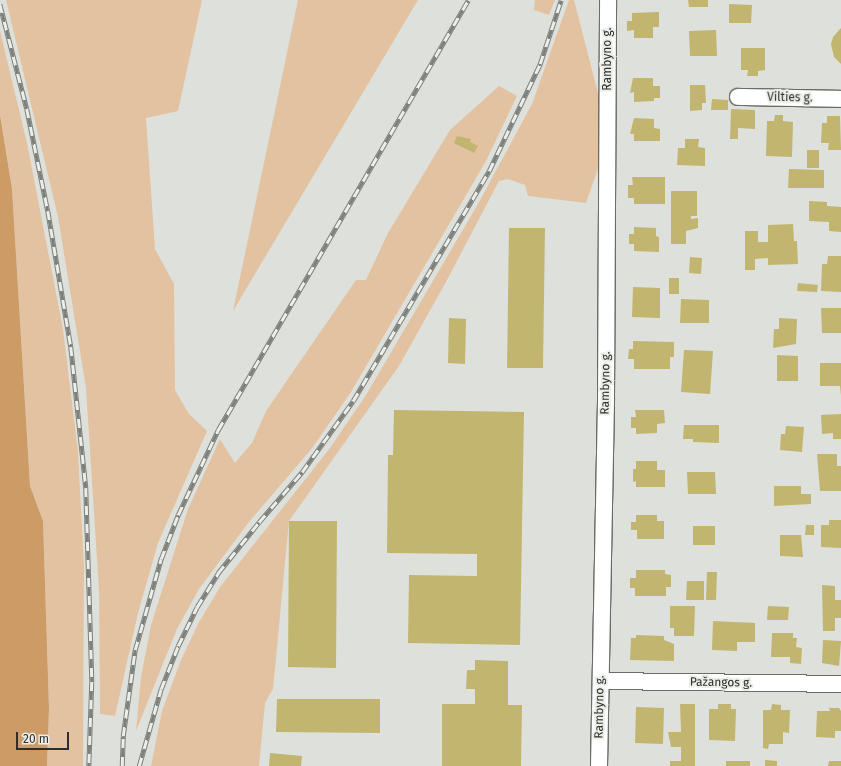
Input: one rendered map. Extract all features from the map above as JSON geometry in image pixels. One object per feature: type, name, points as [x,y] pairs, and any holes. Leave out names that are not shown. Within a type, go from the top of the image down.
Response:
[{"type":"street","name":"Rambyno g.","points":[[599,766],[606,397],[608,0]]},
{"type":"street","name":"Vilties g.","points":[[738,97],[841,99]]},
{"type":"street","name":"Pažangos g.","points":[[601,681],[841,684]]},
{"type":"shaded area","points":[[6,0],[202,0],[178,111],[146,118],[155,249],[174,284],[175,390],[189,414],[207,431],[158,543],[138,613],[115,716],[100,714],[99,591],[86,388],[58,217]]},
{"type":"shaded area","points":[[298,0],[418,0],[233,311]]},
{"type":"shaded area","points":[[535,0],[555,0],[549,15],[534,10]]},
{"type":"shaded area","points":[[569,0],[574,0],[599,97],[600,163],[586,203],[528,196],[525,185],[508,179],[499,181],[447,280],[399,366],[289,521],[273,689],[265,703],[259,766],[151,766],[162,711],[181,660],[199,622],[220,587],[330,448],[366,395],[478,204],[532,104]]},
{"type":"shaded area","points":[[0,31],[27,143],[63,329],[78,452],[84,566],[83,766],[47,766],[49,708],[43,521],[30,486],[12,189],[0,115]]},
{"type":"shaded area","points":[[499,86],[517,96],[486,161],[351,392],[313,447],[249,522],[199,589],[177,629],[136,731],[141,677],[151,625],[188,509],[220,439],[235,463],[252,443],[266,411],[356,280],[366,280],[388,233],[450,130]]},
{"type":"shaded area","points":[[0,115],[12,189],[30,486],[43,521],[49,708],[47,766],[0,766]]},
{"type":"building","points":[[688,0],[708,0],[708,7],[689,7]]},
{"type":"building","points":[[729,4],[752,5],[751,23],[729,23]]},
{"type":"building","points":[[659,12],[659,27],[653,27],[653,38],[634,38],[634,30],[627,31],[627,21],[632,21],[632,13]]},
{"type":"building","points":[[841,28],[841,64],[834,57],[831,44],[833,37]]},
{"type":"building","points":[[716,30],[717,56],[690,56],[689,31]]},
{"type":"building","points":[[741,48],[765,48],[765,70],[758,71],[758,76],[747,76],[748,70],[741,70]]},
{"type":"building","points":[[633,78],[653,78],[653,86],[660,86],[660,98],[654,98],[654,101],[634,102],[634,92],[630,93]]},
{"type":"building","points":[[690,85],[705,85],[706,103],[702,103],[702,110],[690,111]]},
{"type":"building","points":[[712,99],[728,100],[728,110],[711,110]]},
{"type":"building","points":[[731,109],[755,110],[755,129],[738,128],[738,139],[730,139]]},
{"type":"building","points":[[775,115],[783,115],[783,121],[793,122],[792,157],[766,156],[767,121],[774,121]]},
{"type":"building","points":[[827,116],[840,116],[841,150],[828,150],[829,143],[821,143],[822,123],[827,123]]},
{"type":"building","points":[[634,118],[654,119],[654,128],[660,129],[660,141],[634,141],[634,134],[630,134]]},
{"type":"building","points":[[457,136],[471,139],[470,142],[478,146],[474,153],[454,143]]},
{"type":"building","points":[[685,139],[699,139],[698,147],[705,148],[705,166],[677,165],[678,148],[685,148]]},
{"type":"building","points":[[807,150],[819,150],[819,168],[807,168]]},
{"type":"building","points":[[789,169],[824,170],[824,188],[788,188]]},
{"type":"building","points":[[632,177],[665,177],[665,204],[634,204],[634,198],[628,198],[628,185],[633,185]]},
{"type":"building","points":[[671,191],[697,191],[697,216],[691,216],[691,219],[698,218],[698,228],[686,231],[686,244],[671,244]]},
{"type":"building","points":[[809,201],[827,202],[827,206],[841,207],[841,232],[829,231],[829,222],[809,221]]},
{"type":"building","points":[[793,224],[794,241],[797,241],[798,264],[768,265],[768,258],[755,259],[755,270],[745,270],[745,231],[758,231],[758,242],[768,242],[768,225]]},
{"type":"building","points":[[634,227],[656,228],[656,236],[659,237],[659,252],[634,251],[634,244],[629,244],[629,234],[634,234]]},
{"type":"building","points":[[509,228],[545,228],[543,368],[507,368]]},
{"type":"building","points":[[828,256],[841,256],[841,292],[821,291],[822,264],[827,264]]},
{"type":"building","points":[[690,257],[702,258],[701,274],[689,273]]},
{"type":"building","points":[[669,278],[679,278],[679,294],[669,294]]},
{"type":"building","points":[[798,283],[818,285],[817,292],[797,291]]},
{"type":"building","points":[[633,287],[660,288],[660,318],[632,317]]},
{"type":"building","points":[[681,299],[709,300],[709,323],[680,323]]},
{"type":"building","points":[[821,308],[841,308],[841,333],[822,333]]},
{"type":"building","points":[[449,318],[466,319],[465,364],[448,363]]},
{"type":"building","points":[[779,318],[797,319],[796,344],[773,348],[774,329],[779,329]]},
{"type":"building","points":[[633,341],[674,342],[674,357],[670,357],[670,369],[634,369],[634,359],[628,359],[629,349],[633,349]]},
{"type":"building","points":[[684,350],[713,351],[710,394],[681,392]]},
{"type":"building","points":[[777,355],[798,356],[798,381],[777,381]]},
{"type":"building","points":[[820,363],[841,363],[841,396],[840,386],[820,386]]},
{"type":"building","points":[[394,410],[524,412],[520,645],[408,643],[409,575],[477,576],[477,554],[387,553],[388,455],[393,455]]},
{"type":"building","points":[[635,410],[664,410],[665,423],[657,424],[657,433],[636,434],[636,428],[631,428],[631,417],[636,417]]},
{"type":"building","points":[[841,414],[841,439],[833,439],[833,433],[822,434],[821,415]]},
{"type":"building","points":[[684,425],[719,425],[719,443],[693,442],[693,439],[683,439]]},
{"type":"building","points":[[786,426],[804,427],[802,452],[780,450],[781,434],[785,434]]},
{"type":"building","points":[[817,454],[837,454],[837,466],[841,466],[841,491],[820,491]]},
{"type":"building","points":[[636,461],[657,461],[657,470],[665,470],[665,487],[636,487],[636,481],[633,482],[633,469],[636,469]]},
{"type":"building","points":[[687,472],[715,472],[716,494],[688,494]]},
{"type":"building","points":[[774,486],[801,486],[801,494],[811,494],[811,504],[774,506]]},
{"type":"building","points":[[636,515],[657,515],[657,521],[664,521],[664,539],[637,539],[637,530],[631,530],[631,522],[636,522]]},
{"type":"building","points":[[829,520],[841,520],[841,548],[821,547],[821,525],[829,525]]},
{"type":"building","points":[[289,521],[337,521],[336,668],[288,667]]},
{"type":"building","points":[[806,525],[814,525],[814,535],[805,535]]},
{"type":"building","points":[[693,526],[715,526],[715,545],[693,545]]},
{"type":"building","points":[[780,535],[801,535],[803,557],[780,556]]},
{"type":"building","points":[[636,570],[665,570],[665,574],[671,575],[671,587],[666,587],[666,596],[635,596],[635,588],[630,588],[630,578],[636,578]]},
{"type":"building","points":[[707,572],[717,572],[716,600],[706,600]]},
{"type":"building","points":[[687,581],[704,581],[704,600],[686,600]]},
{"type":"building","points":[[822,585],[835,586],[835,600],[841,600],[841,618],[835,618],[835,631],[823,631]]},
{"type":"building","points":[[670,606],[695,606],[694,636],[674,636],[674,628],[670,628]]},
{"type":"building","points":[[768,606],[789,607],[788,620],[767,620]]},
{"type":"building","points":[[713,621],[755,623],[755,642],[737,642],[737,651],[712,650]]},
{"type":"building","points":[[772,633],[793,633],[793,638],[797,638],[796,647],[802,648],[801,664],[790,663],[790,657],[771,657]]},
{"type":"building","points":[[636,635],[664,636],[664,640],[674,644],[674,661],[630,660],[631,638],[636,638]]},
{"type":"building","points":[[823,640],[841,641],[839,666],[822,663]]},
{"type":"building","points":[[475,660],[508,661],[508,705],[522,705],[521,766],[442,766],[442,704],[475,704],[475,689],[466,689],[467,670],[475,670]]},
{"type":"building","points":[[277,699],[380,699],[380,733],[276,732]]},
{"type":"building","points":[[680,704],[695,704],[695,766],[670,766],[670,761],[681,761],[681,747],[671,747],[668,732],[681,732]]},
{"type":"building","points":[[718,704],[731,704],[731,709],[736,709],[735,741],[709,740],[709,709],[718,709]]},
{"type":"building","points":[[772,704],[781,705],[781,710],[790,710],[789,733],[783,732],[783,744],[769,744],[768,749],[763,748],[763,710],[771,710]]},
{"type":"building","points":[[636,707],[664,708],[663,744],[635,743]]},
{"type":"building","points":[[829,708],[839,708],[841,711],[841,731],[835,731],[835,738],[816,737],[817,711],[830,711]]},
{"type":"building","points":[[270,753],[302,756],[301,766],[269,766]]},
{"type":"building","points":[[765,760],[777,761],[777,766],[765,766]]},
{"type":"building","points":[[726,761],[750,761],[750,766],[726,766]]},
{"type":"building","points":[[829,761],[841,761],[841,766],[828,766]]},
{"type":"railway","points":[[122,766],[123,736],[135,650],[161,559],[178,515],[218,430],[468,0]]},
{"type":"railway","points":[[139,766],[161,689],[178,646],[197,607],[218,573],[302,472],[353,401],[489,171],[540,64],[561,0]]},
{"type":"railway","points":[[0,4],[27,109],[48,211],[71,347],[86,488],[92,682],[89,766]]}]
